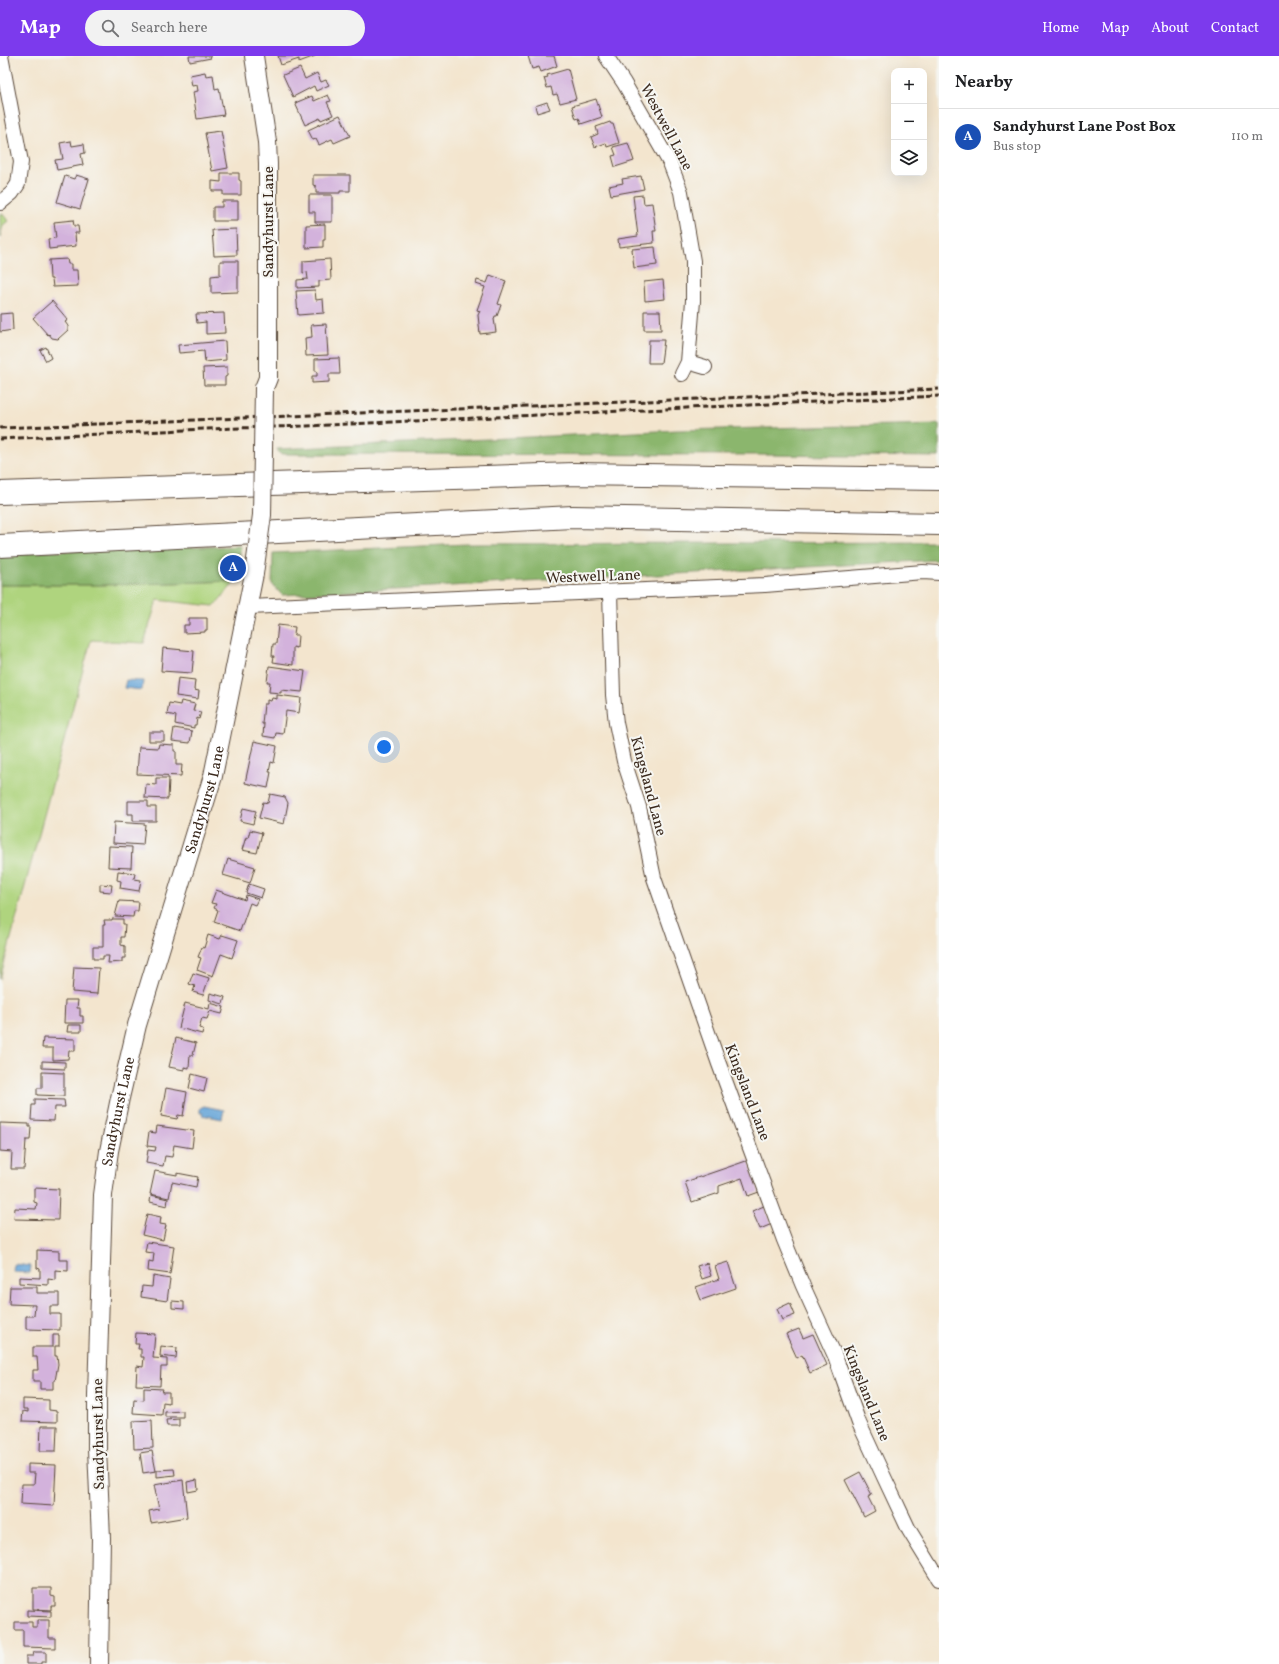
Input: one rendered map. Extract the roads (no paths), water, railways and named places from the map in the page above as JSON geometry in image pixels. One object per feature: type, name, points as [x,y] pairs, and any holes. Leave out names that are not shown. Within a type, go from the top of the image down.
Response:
[{"type":"highway","points":[[0,493],[574,474],[939,479]]},
{"type":"highway","points":[[0,546],[574,517],[939,524]]},
{"type":"street","points":[[0,203],[12,193],[18,184],[21,162],[1,56]]},
{"type":"street","name":"Sandyhurst Lane","points":[[99,1664],[101,1538],[97,1448],[97,1395],[103,1195],[109,1151],[137,1025],[213,776],[254,574],[262,515],[264,388],[268,378],[268,164],[267,142],[254,56]]},
{"type":"street","name":"Westwell Lane","points":[[606,56],[624,83],[670,163],[681,192],[693,261],[693,301],[685,368],[705,367]]},
{"type":"street","name":"Westwell Lane","points":[[247,607],[766,585],[923,572],[939,573]]},
{"type":"street","name":"Kingsland Lane","points":[[610,592],[613,695],[616,723],[624,761],[639,807],[654,878],[719,1064],[798,1273],[835,1356],[859,1423],[909,1530],[939,1579]]},
{"type":"water","points":[[126,680],[143,681],[142,690],[124,688]]},
{"type":"water","points":[[204,1106],[224,1110],[222,1119],[202,1115],[203,1113],[200,1113],[200,1108]]},
{"type":"water","points":[[14,1264],[31,1266],[30,1273],[13,1272]]},
{"type":"railway","points":[[0,428],[939,389]]},
{"type":"railway","points":[[0,439],[939,396]]},
{"type":"place","name":"Sandyhurst Lane Post Box","points":[[233,568]]}]
